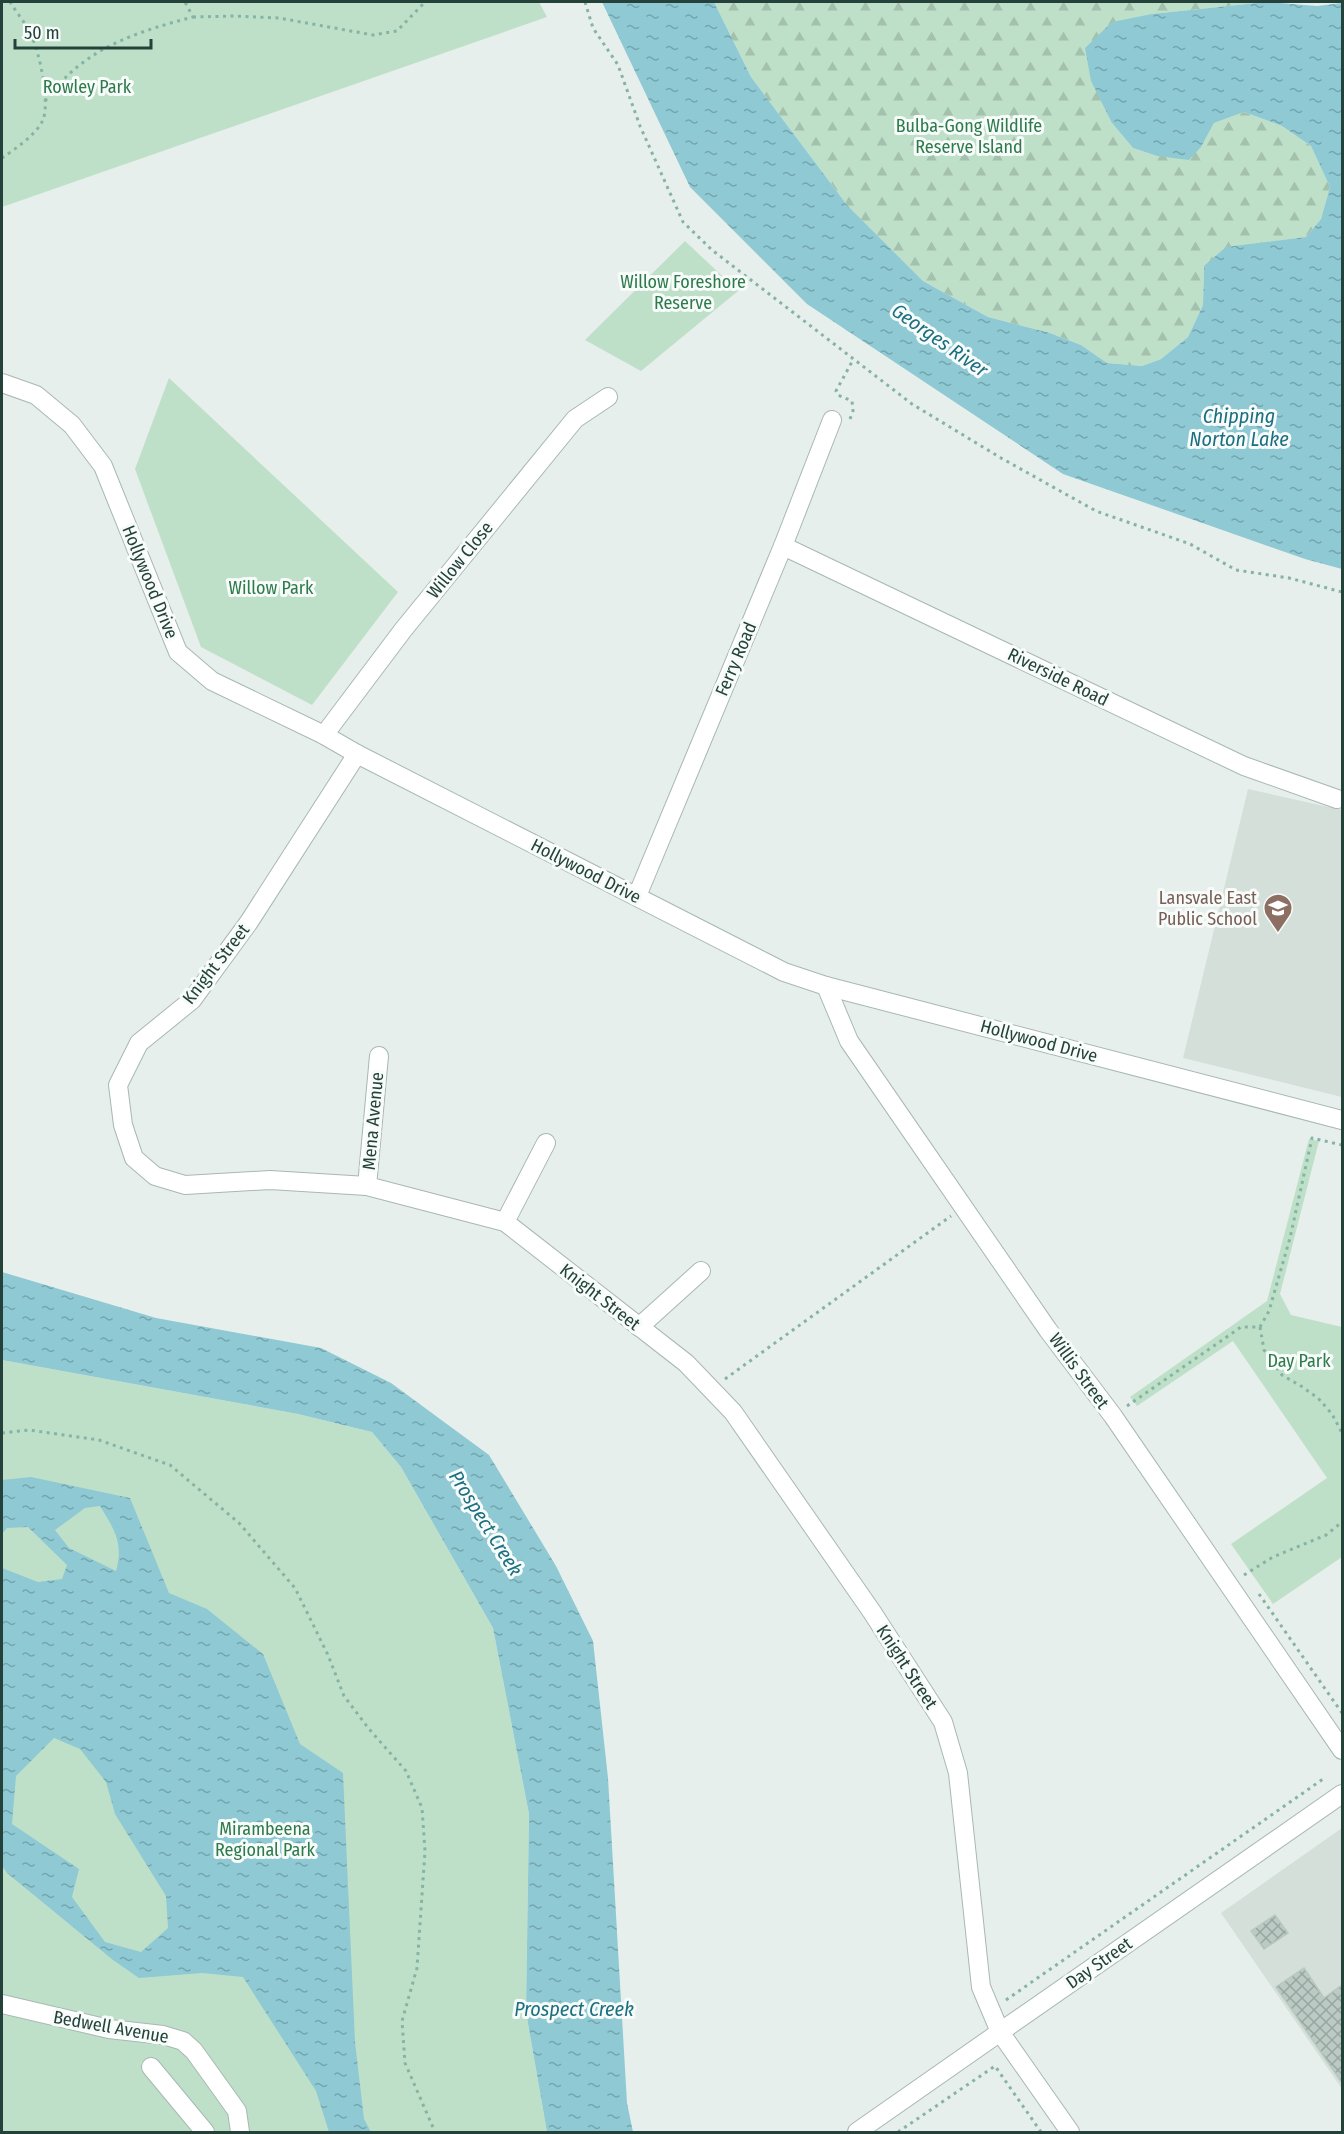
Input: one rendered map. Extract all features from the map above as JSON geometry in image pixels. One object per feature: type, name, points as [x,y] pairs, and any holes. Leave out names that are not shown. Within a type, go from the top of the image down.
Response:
[{"type":"street","name":"Hollywood Drive","points":[[2,382],[36,395],[72,425],[103,466],[178,652],[212,681],[324,735],[784,972],[826,986],[1342,1120]]},
{"type":"street","name":"Willow Close","points":[[324,735],[403,630],[575,419],[608,397]]},
{"type":"street","name":"Ferry Road","points":[[637,896],[783,546],[832,420]]},
{"type":"street","name":"Riverside Road","points":[[783,546],[1244,766],[1337,799]]},
{"type":"street","name":"Knight Street","points":[[357,754],[249,922],[192,1000],[139,1043],[118,1085],[123,1125],[134,1158],[155,1176],[185,1185],[270,1180],[367,1186],[505,1222],[686,1363],[711,1389],[733,1412],[872,1612],[943,1722],[958,1773],[981,1987],[1000,2032],[1070,2133]]},
{"type":"street","name":"Willis Street","points":[[826,986],[849,1041],[1048,1330],[1113,1416],[1342,1750]]},
{"type":"street","name":"Mena Avenue","points":[[367,1186],[379,1056]]},
{"type":"street","points":[[505,1222],[546,1143]]},
{"type":"street","points":[[639,1327],[701,1270]]},
{"type":"street","name":"Day Street","points":[[857,2133],[1342,1794]]},
{"type":"street","name":"Bedwell Avenue","points":[[2,2004],[109,2029],[164,2035],[183,2041],[194,2051],[237,2111],[240,2133]]},
{"type":"street","name":"Bedwell Avenue","points":[[151,2067],[205,2133]]},
{"type":"path","points":[[2,158],[24,142],[43,120],[45,101],[42,75],[32,37],[10,2]]},
{"type":"path","points":[[185,2],[193,17]]},
{"type":"path","points":[[45,101],[60,83],[81,64],[115,44],[160,26],[193,17],[279,18],[373,35],[397,31],[425,2]]},
{"type":"path","points":[[585,2],[593,28],[618,65],[640,126],[683,222],[712,250],[912,404],[1001,458],[1096,511],[1190,544],[1236,570],[1289,578],[1342,592]]},
{"type":"path","points":[[832,420],[847,425],[853,411],[852,401],[838,395],[836,391],[854,360]]},
{"type":"path","points":[[1342,1145],[1312,1138],[1290,1238],[1269,1311],[1260,1327],[1264,1350],[1282,1375],[1318,1398],[1332,1414],[1342,1433]]},
{"type":"path","points":[[711,1389],[963,1207]]},
{"type":"path","points":[[1113,1416],[1241,1327],[1260,1327]]},
{"type":"path","points":[[2,1433],[29,1430],[99,1440],[170,1465],[239,1523],[294,1588],[328,1655],[344,1696],[406,1771],[422,1808],[425,1851],[417,1968],[402,2021],[405,2063],[435,2133]]},
{"type":"path","points":[[1228,1583],[1273,1557],[1326,1535],[1342,1522]]},
{"type":"path","points":[[1245,1574],[1252,1583]]},
{"type":"path","points":[[1258,1592],[1342,1713]]},
{"type":"path","points":[[1005,2001],[1326,1777]]},
{"type":"path","points":[[898,2133],[995,2066],[1041,2133]]},
{"type":"shaded area","name":"Lansvale East Public School","points":[[1248,789],[1342,810],[1342,1097],[1183,1058]]},
{"type":"shaded area","points":[[1342,1828],[1342,2089],[1221,1913]]},
{"type":"green space","name":"Rowley Park","points":[[2,2],[539,2],[547,17],[2,207]]},
{"type":"green space","name":"Bulba-Gong Wildlife Reserve Island","points":[[714,2],[1266,2],[1152,14],[1112,123],[1133,148],[1157,156],[1201,147],[1214,123],[1244,112],[1282,126],[1311,146],[1330,187],[1321,219],[1306,237],[1268,242],[1204,266],[1203,305],[1188,337],[1161,359],[1142,366],[1107,363],[1081,345],[1050,333],[988,317],[923,281],[847,205],[751,77]]},
{"type":"green space","name":"Willow Foreshore Reserve","points":[[685,241],[738,291],[641,371],[585,340]]},
{"type":"green space","name":"Willow Park","points":[[169,378],[398,592],[312,705],[201,647],[135,469]]},
{"type":"green space","name":"Day Park","points":[[1309,1139],[1319,1141],[1280,1294],[1291,1315],[1342,1327],[1342,1557],[1273,1604],[1231,1544],[1327,1478],[1233,1341],[1137,1406],[1130,1397],[1267,1301]]},
{"type":"green space","name":"Mirambeena Regional Park","points":[[2,1360],[298,1414],[372,1432],[401,1467],[493,1628],[529,1814],[526,2012],[547,2132],[2,2132]]},
{"type":"water","name":"Chipping Norton Lake","points":[[602,2],[714,2],[751,77],[847,205],[923,281],[988,317],[1050,333],[1081,345],[1107,363],[1142,366],[1161,359],[1188,337],[1203,305],[1204,266],[1226,247],[1306,237],[1321,219],[1330,187],[1311,146],[1282,126],[1244,112],[1214,123],[1201,147],[1189,160],[1157,156],[1133,148],[1112,123],[1091,81],[1085,48],[1112,22],[1152,14],[1266,2],[1317,6],[1342,3],[1342,569],[1305,559],[1063,474],[807,304],[690,187]]},
{"type":"water","name":"Prospect Creek","points":[[2,1272],[156,1318],[321,1348],[391,1383],[489,1455],[556,1566],[593,1641],[608,1778],[627,2103],[633,2132],[547,2132],[526,2012],[529,1814],[493,1628],[401,1467],[372,1432],[298,1414],[2,1360]]},
{"type":"water","points":[[31,1477],[130,1498],[169,1593],[207,1609],[263,1654],[300,1744],[343,1773],[355,2042],[364,2119],[371,2132],[329,2132],[316,2091],[243,1977],[202,1973],[139,1978],[113,1960],[7,1873],[2,1866],[2,1568],[38,1582],[62,1579],[67,1565],[28,1527],[7,1528],[2,1534],[2,1480]],"holes":[[[100,1506],[113,1529],[118,1544],[116,1571],[69,1548],[55,1530],[85,1508]],[[54,1738],[80,1749],[106,1782],[115,1814],[166,1896],[168,1928],[141,1952],[105,1942],[72,1897],[79,1869],[12,1824],[16,1776]]]},
{"type":"building","points":[[1275,1915],[1288,1933],[1264,1949],[1251,1931]]},
{"type":"building","points":[[1304,1968],[1324,1998],[1342,1985],[1342,2083],[1276,1987]]},
{"type":"place","name":"Lansvale East Public School","points":[[1278,934]]},
{"type":"water label","name":"Georges River","points":[[940,340]]}]
